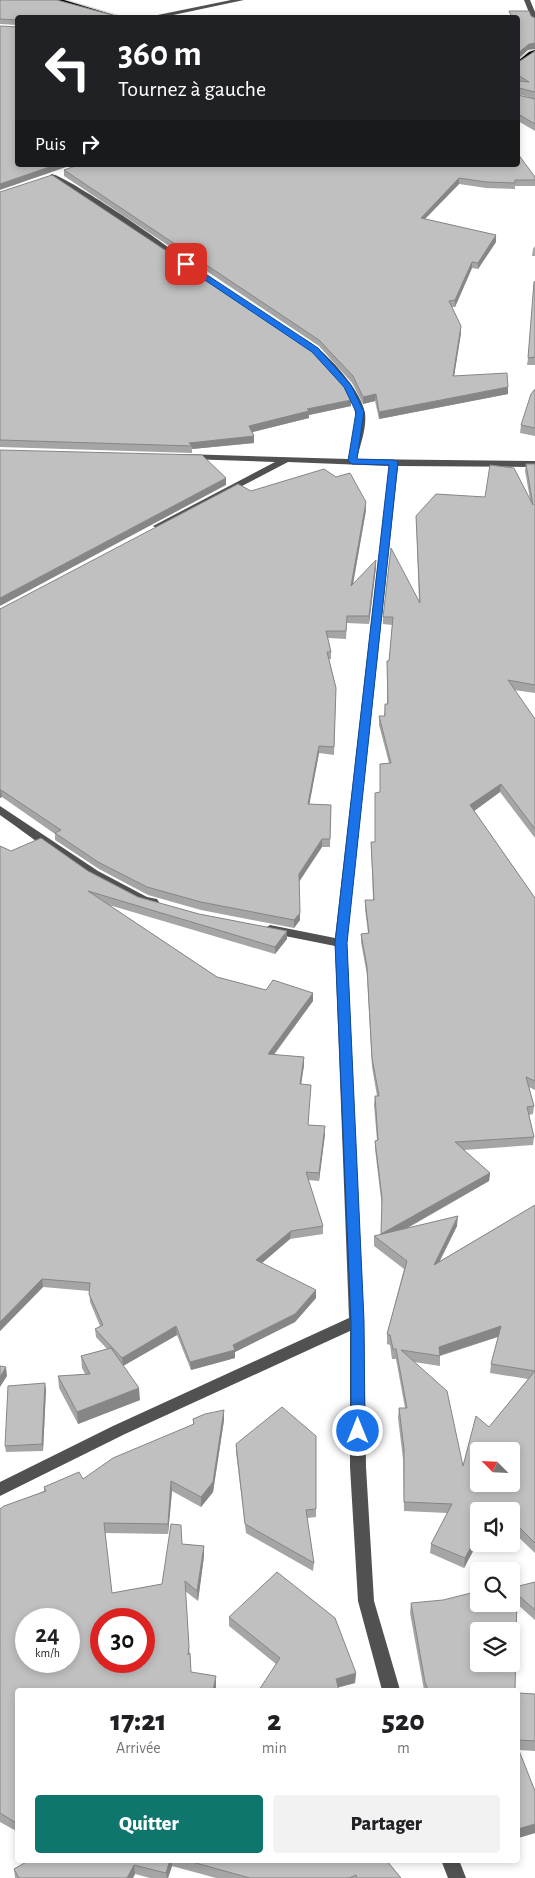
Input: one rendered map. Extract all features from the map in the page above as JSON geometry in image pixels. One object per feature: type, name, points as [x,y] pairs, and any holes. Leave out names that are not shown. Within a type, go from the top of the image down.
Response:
[{"type":"main road","points":[[57,0],[110,15]]},
{"type":"main road","points":[[520,62],[530,53],[535,52]]},
{"type":"street","points":[[162,15],[241,0]]},
{"type":"street","points":[[527,0],[535,20]]},
{"type":"street","points":[[53,176],[76,189],[186,264]]},
{"type":"street","points":[[291,334],[315,350],[348,386],[360,412],[352,461]]},
{"type":"street","points":[[180,456],[287,460],[535,464]]},
{"type":"street","points":[[147,532],[287,460]]},
{"type":"street","points":[[389,1688],[366,1601],[358,1467],[357,1321],[341,943],[394,462]]},
{"type":"street","points":[[0,810],[94,874],[144,900],[162,905]]},
{"type":"street","points":[[256,927],[341,943]]},
{"type":"street","points":[[0,1489],[118,1430],[357,1321]]},
{"type":"street","points":[[451,1863],[457,1878]]},
{"type":"building","points":[[0,0],[57,0],[112,15],[15,15],[15,20],[0,19]]},
{"type":"building","points":[[509,11],[529,11],[531,16],[535,18],[535,43],[529,44],[520,51],[520,15],[511,15]]},
{"type":"building","points":[[0,26],[15,27],[15,167],[49,167],[0,184]]},
{"type":"building","points":[[535,51],[535,92],[520,88],[520,81],[529,82],[520,76],[520,61]]},
{"type":"building","points":[[520,95],[535,99],[535,124],[520,115]]},
{"type":"building","points":[[520,157],[535,177],[535,180],[515,180],[515,183],[486,182],[459,178],[421,218],[496,235],[478,263],[472,262],[455,300],[449,301],[461,326],[453,376],[507,373],[508,387],[379,412],[376,394],[363,397],[353,376],[319,340],[64,170],[72,167],[520,167]]},
{"type":"building","points":[[52,175],[311,347],[343,381],[351,400],[307,409],[309,411],[249,426],[254,436],[189,443],[192,446],[0,440],[0,192]]},
{"type":"building","points":[[534,282],[535,357],[528,358]]},
{"type":"building","points":[[535,389],[535,428],[521,425],[531,394]]},
{"type":"building","points":[[0,450],[202,455],[226,478],[0,598]]},
{"type":"building","points":[[526,464],[535,464],[535,685],[508,680],[535,719],[535,829],[501,784],[470,805],[535,898],[535,1081],[526,1077],[534,1106],[527,1107],[534,1137],[455,1142],[490,1173],[381,1234],[382,1198],[375,1141],[378,1140],[375,1096],[379,1096],[372,1058],[367,967],[361,934],[369,933],[365,900],[374,900],[371,842],[375,842],[375,793],[380,792],[380,764],[391,763],[379,716],[385,716],[385,704],[388,704],[387,661],[389,661],[393,617],[383,617],[391,548],[420,603],[416,516],[436,494],[485,497],[490,465],[514,468],[533,505]]},
{"type":"building","points":[[324,469],[336,477],[350,473],[366,502],[351,586],[376,560],[369,616],[347,616],[346,631],[326,631],[331,652],[327,652],[336,688],[334,747],[319,746],[308,804],[331,805],[330,839],[322,839],[299,874],[300,913],[294,920],[201,902],[147,887],[98,862],[55,833],[61,830],[0,790],[0,609],[238,484],[251,491]]},
{"type":"building","points":[[41,838],[88,871],[138,897],[199,914],[287,931],[275,947],[88,891],[217,977],[266,990],[273,980],[313,993],[268,1054],[304,1057],[300,1084],[311,1085],[308,1125],[325,1126],[319,1173],[306,1172],[323,1226],[291,1231],[256,1260],[316,1290],[295,1314],[233,1345],[235,1350],[190,1362],[176,1326],[122,1358],[95,1329],[103,1325],[89,1294],[90,1283],[42,1279],[0,1322],[0,846],[11,851]]},
{"type":"building","points":[[535,1205],[535,1371],[535,1543],[520,1528],[520,1502],[470,1502],[470,1549],[465,1558],[431,1544],[452,1504],[404,1502],[404,1449],[399,1408],[407,1408],[396,1349],[393,1349],[390,1335],[387,1334],[407,1261],[374,1236],[458,1216],[434,1265]],"holes":[[[501,1326],[491,1364],[535,1371],[489,1427],[476,1416],[463,1466],[447,1391],[401,1350],[440,1356],[439,1347]]]},
{"type":"building","points":[[111,1348],[139,1388],[77,1412],[58,1376],[90,1374],[81,1356]]},
{"type":"building","points":[[0,1366],[6,1367],[0,1377]]},
{"type":"building","points":[[45,1383],[42,1444],[5,1446],[8,1386]]},
{"type":"building","points":[[282,1407],[316,1436],[316,1509],[306,1510],[314,1563],[245,1524],[236,1444]]},
{"type":"building","points":[[224,1410],[213,1482],[201,1497],[171,1481],[168,1524],[104,1523],[112,1593],[162,1584],[171,1524],[181,1525],[182,1544],[204,1546],[197,1591],[185,1581],[188,1655],[190,1653],[191,1672],[216,1676],[213,1688],[15,1688],[15,1822],[0,1813],[0,1509],[46,1491],[44,1487],[79,1472],[83,1479],[113,1458],[194,1424],[193,1419]]},
{"type":"building","points":[[277,1572],[335,1618],[356,1673],[336,1679],[338,1688],[260,1688],[280,1658],[229,1617]]},
{"type":"building","points":[[535,1582],[535,1610],[520,1597],[520,1586]]},
{"type":"building","points":[[470,1593],[470,1612],[517,1612],[516,1622],[470,1622],[470,1672],[515,1672],[515,1688],[427,1688],[411,1603],[443,1600]]},
{"type":"building","points":[[520,1693],[535,1694],[535,1741],[520,1740]]},
{"type":"building","points":[[520,1753],[535,1791],[535,1824],[520,1828]]},
{"type":"building","points":[[25,1863],[169,1863],[166,1873],[134,1865],[127,1878],[19,1878],[14,1869]]},
{"type":"building","points":[[196,1863],[388,1863],[401,1878],[357,1878],[356,1875],[349,1878],[250,1878]]},
{"type":"route","points":[[186,264],[315,350],[348,386],[360,412],[352,461],[394,462],[341,943],[357,1321],[358,1431]]}]
